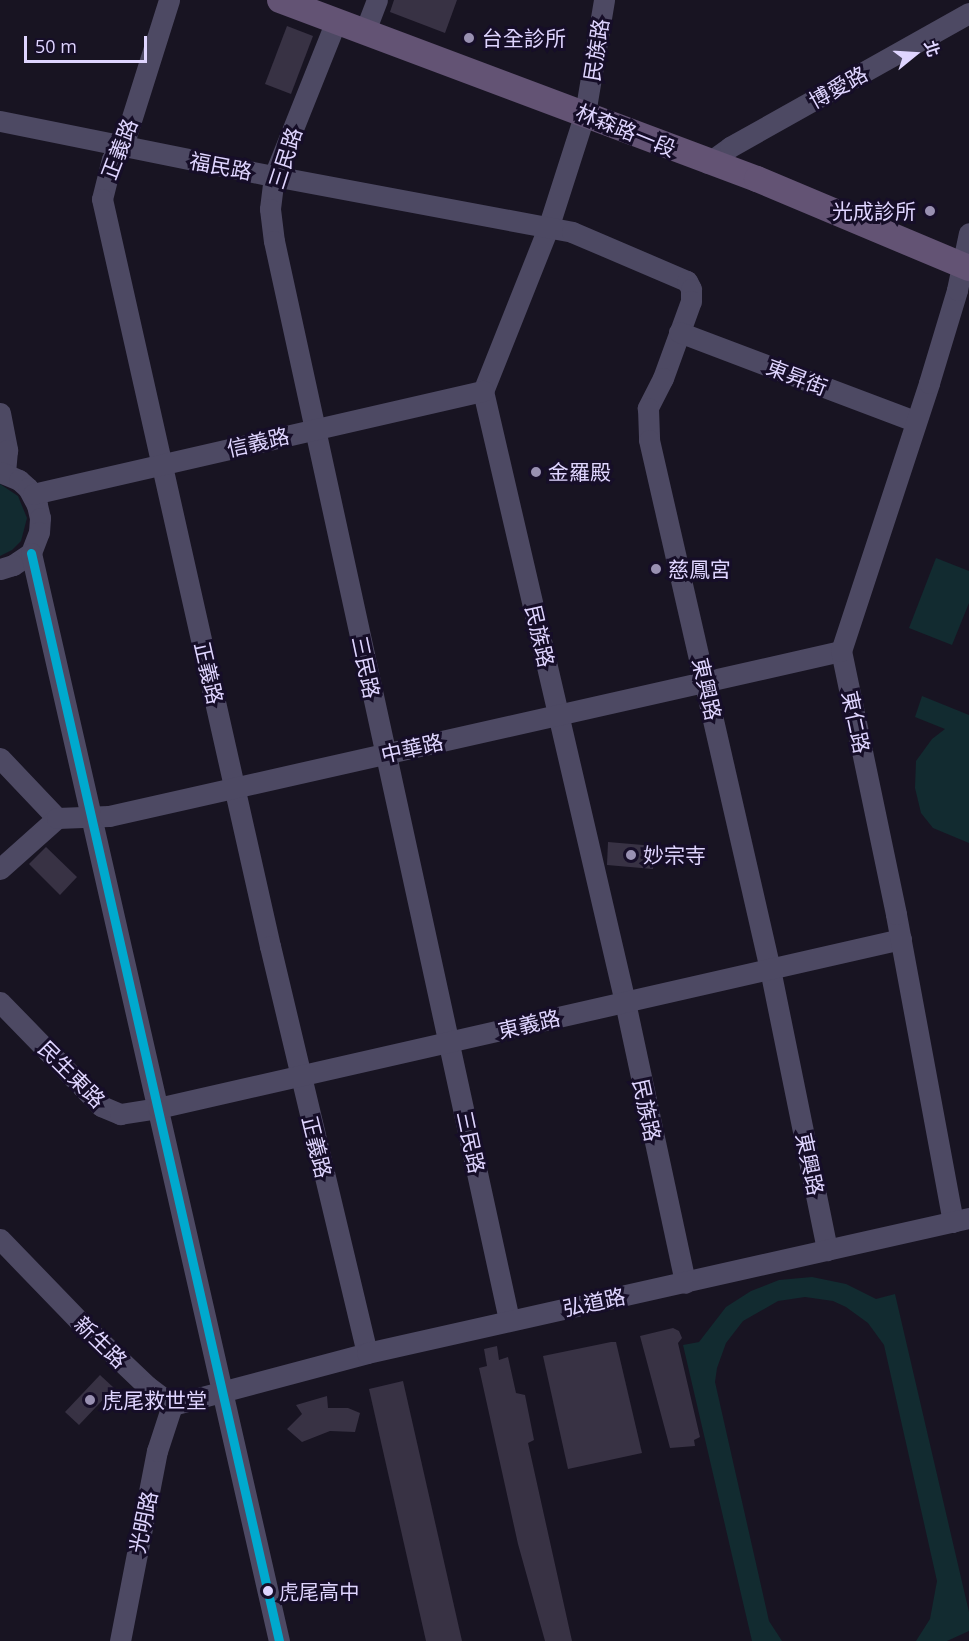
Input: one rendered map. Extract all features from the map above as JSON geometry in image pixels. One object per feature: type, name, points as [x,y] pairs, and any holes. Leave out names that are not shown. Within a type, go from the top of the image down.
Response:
[{"type":"main road","name":"林森路一段","points":[[280,0],[585,113],[708,163],[757,179],[965,266]]},
{"type":"street","name":"正義路","points":[[169,0],[123,146],[112,159],[102,199],[300,1075],[367,1353]]},
{"type":"street","points":[[365,31],[376,0]]},
{"type":"street","name":"民族路","points":[[604,0],[585,113],[548,228],[483,391],[625,1002],[685,1283]]},
{"type":"street","name":"博愛路","points":[[708,163],[730,147],[969,13]]},
{"type":"street","name":"三民路","points":[[336,21],[274,176],[270,209],[274,242],[509,1320]]},
{"type":"street","name":"福民路","points":[[0,121],[548,228]]},
{"type":"street","name":"東興路","points":[[548,228],[572,232],[687,281],[691,289],[691,301],[680,332],[648,408],[647,425],[770,969],[827,1250]]},
{"type":"street","name":"東仁路","points":[[961,1220],[841,651],[965,266],[969,233]]},
{"type":"street","name":"東昇街","points":[[680,332],[915,421]]},
{"type":"street","name":"信義路","points":[[33,494],[483,391]]},
{"type":"street","points":[[0,413],[8,450],[2,472],[19,480],[33,494],[40,518],[39,531],[31,553],[279,1641]]},
{"type":"street","points":[[0,569],[13,566],[31,553]]},
{"type":"street","name":"中華路","points":[[57,818],[109,816],[841,651]]},
{"type":"street","points":[[0,758],[57,818],[0,869]]},
{"type":"street","name":"東義路","points":[[158,1108],[901,939]]},
{"type":"street","name":"民生東路","points":[[0,1002],[101,1106],[120,1114],[158,1108]]},
{"type":"street","name":"弘道路","points":[[221,1392],[367,1353],[961,1220]]},
{"type":"street","name":"新生路","points":[[0,1239],[82,1325],[147,1386],[172,1405]]},
{"type":"street","points":[[172,1405],[221,1392]]},
{"type":"street","name":"光明路","points":[[120,1641],[157,1451],[172,1405]]},
{"type":"green space","points":[[0,484],[18,496],[27,518],[21,541],[12,550],[0,556]]},
{"type":"green space","points":[[936,558],[969,571],[969,603],[952,645],[909,628]]},
{"type":"green space","points":[[922,696],[969,715],[969,843],[933,828],[921,813],[915,788],[916,761],[932,739],[945,729],[915,717]]},
{"type":"green space","points":[[812,1277],[846,1284],[876,1299],[895,1294],[969,1612],[969,1631],[947,1641],[916,1641],[930,1619],[937,1581],[884,1345],[868,1323],[846,1307],[833,1301],[805,1297],[778,1301],[743,1321],[726,1343],[717,1368],[715,1382],[769,1621],[782,1641],[752,1641],[683,1345],[699,1342],[726,1307],[751,1291],[779,1280]]},
{"type":"building","points":[[394,0],[457,0],[445,33],[390,12]]},
{"type":"building","points":[[287,26],[313,36],[291,94],[265,84]]},
{"type":"building","name":"妙宗寺","points":[[608,842],[655,846],[653,869],[607,865]]},
{"type":"building","points":[[46,847],[77,877],[60,895],[29,864]]},
{"type":"building","points":[[673,1328],[679,1331],[682,1338],[678,1343],[700,1437],[694,1440],[695,1446],[670,1448],[640,1336]]},
{"type":"building","points":[[616,1342],[642,1453],[568,1469],[543,1356]]},
{"type":"building","points":[[497,1346],[499,1360],[508,1357],[516,1393],[525,1395],[534,1440],[528,1443],[572,1641],[545,1641],[518,1544],[479,1368],[487,1366],[484,1349]]},
{"type":"building","name":"虎尾救世堂","points":[[100,1375],[114,1388],[79,1425],[65,1412]]},
{"type":"building","points":[[403,1381],[462,1641],[426,1641],[369,1389]]},
{"type":"building","points":[[327,1396],[328,1408],[348,1408],[360,1413],[355,1432],[330,1431],[302,1442],[287,1429],[302,1414],[296,1405]]},
{"type":"transit line","points":[[31,553],[279,1641]]},
{"type":"place","name":"台全診所","points":[[469,38]]},
{"type":"place","name":"光成診所","points":[[930,211]]},
{"type":"place","name":"金羅殿","points":[[536,472]]},
{"type":"place","name":"慈鳳宮","points":[[656,569]]},
{"type":"place","name":"妙宗寺","points":[[631,855]]},
{"type":"place","name":"虎尾救世堂","points":[[90,1400]]},
{"type":"place","name":"虎尾高中","points":[[268,1591]]}]
